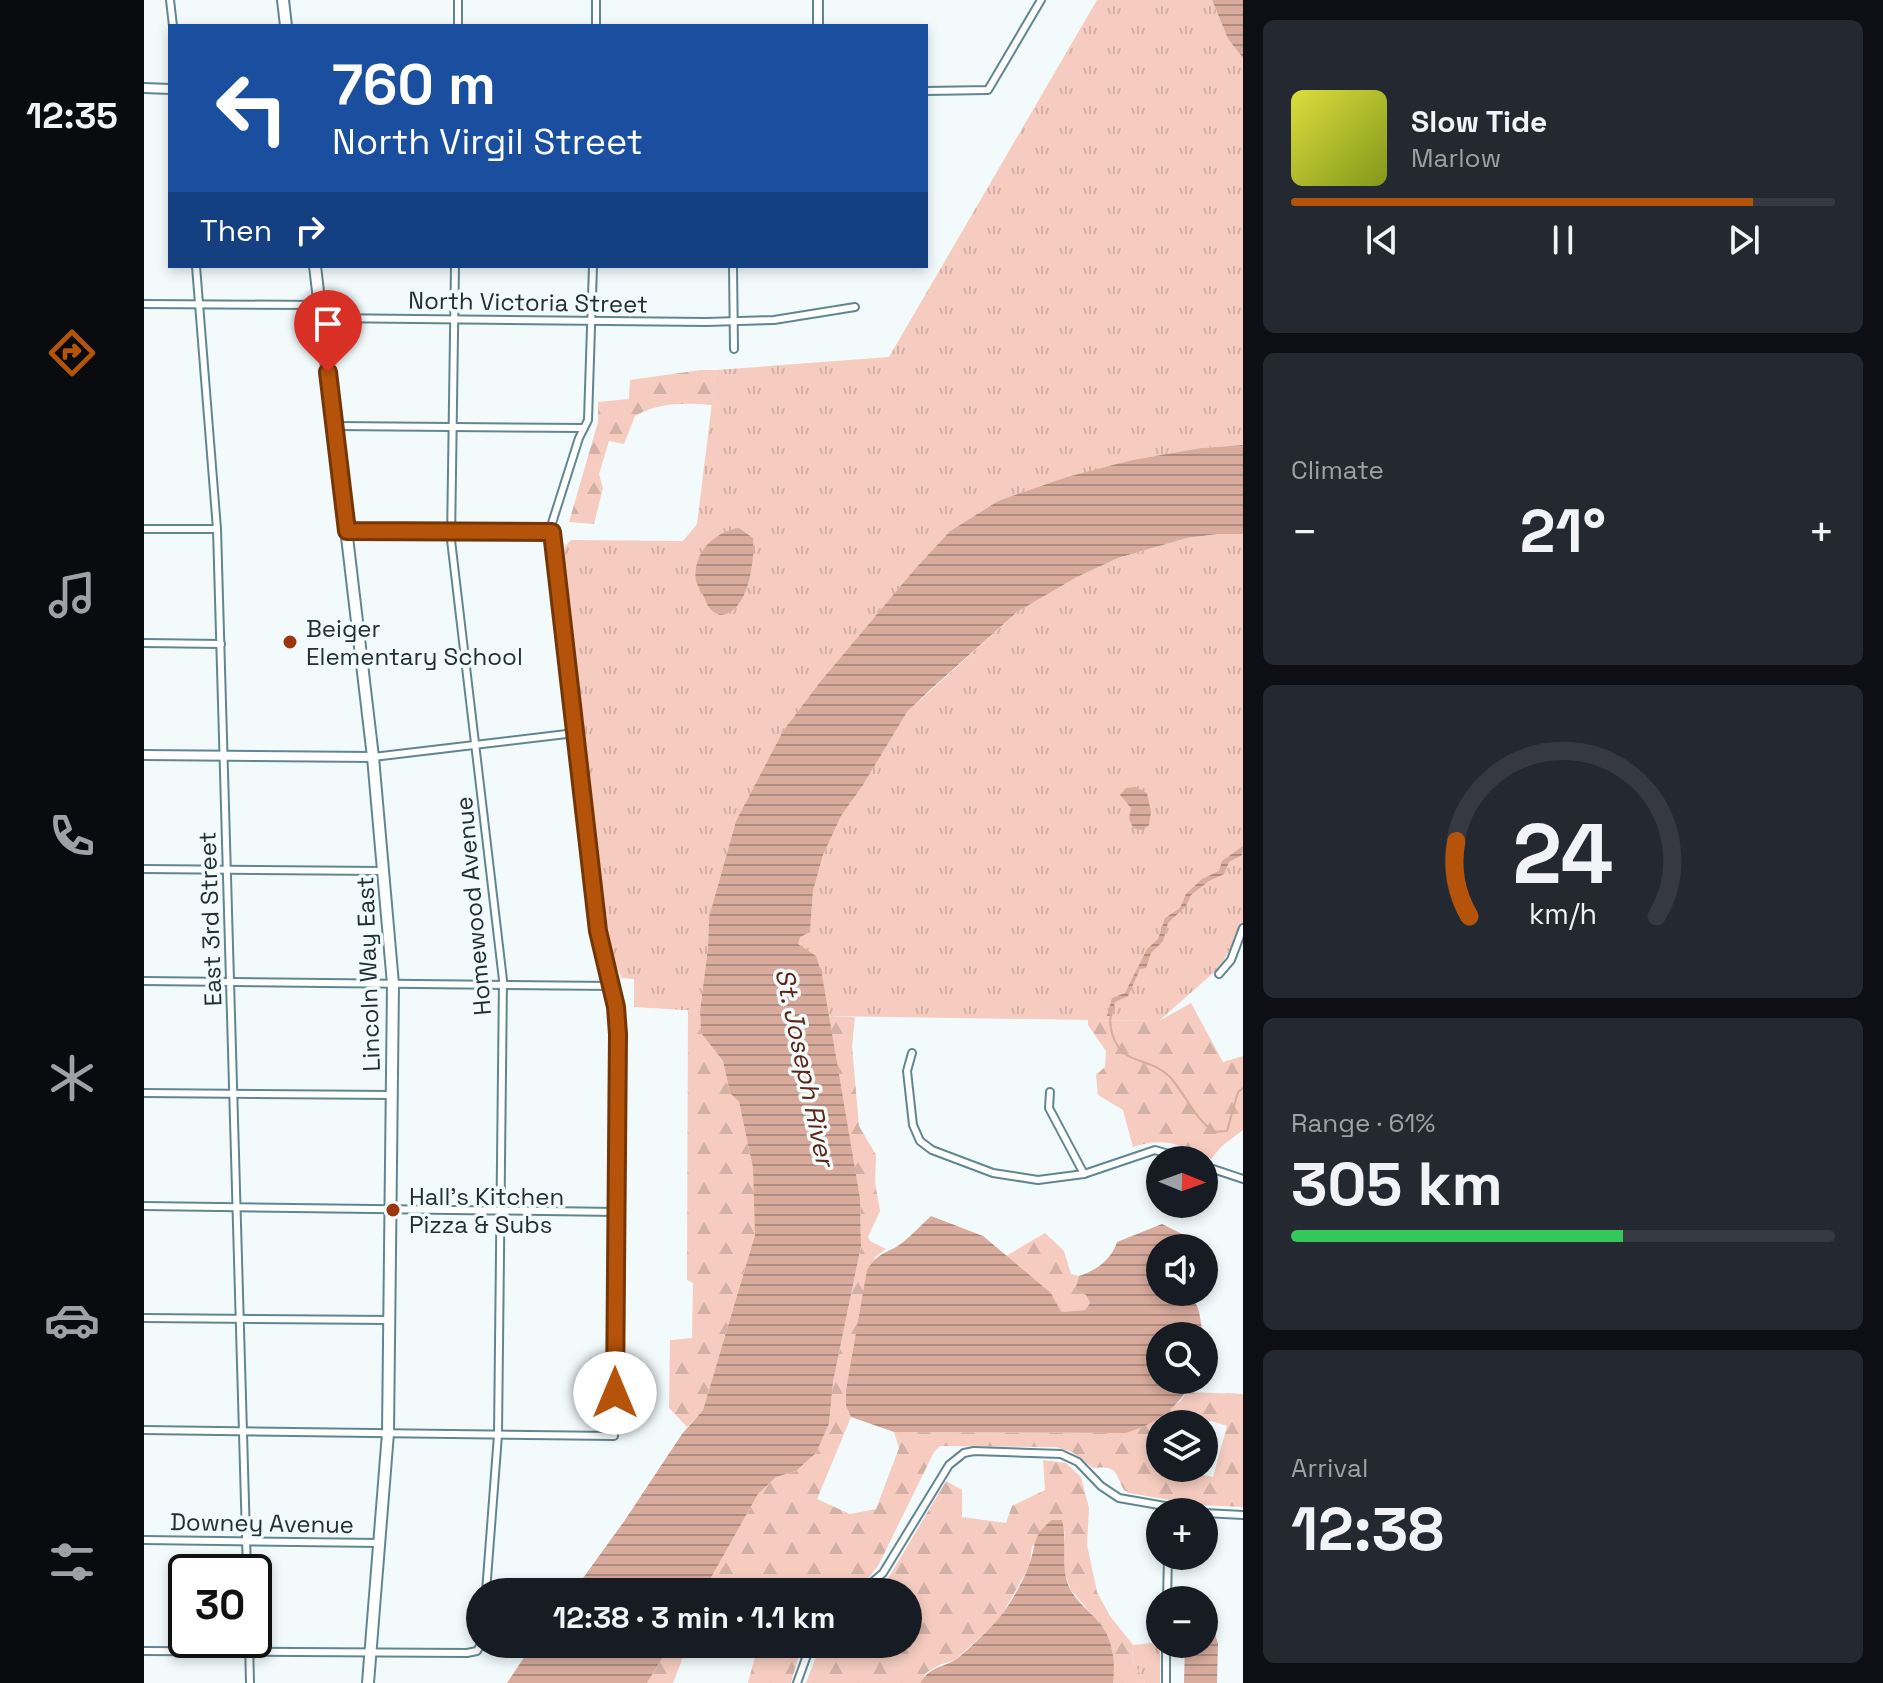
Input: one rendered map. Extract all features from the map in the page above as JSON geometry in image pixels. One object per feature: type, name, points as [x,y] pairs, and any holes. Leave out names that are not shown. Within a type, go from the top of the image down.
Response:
[{"type":"main road","points":[[283,0],[286,24]]},
{"type":"main road","name":"Lincoln Way East","points":[[315,268],[373,757],[393,984],[388,1433],[368,1683]]},
{"type":"street","points":[[170,0],[173,24]]},
{"type":"street","points":[[458,0],[458,24]]},
{"type":"street","points":[[596,0],[596,24]]},
{"type":"street","points":[[818,0],[818,24]]},
{"type":"street","points":[[928,91],[988,90],[1041,0]]},
{"type":"street","points":[[144,88],[168,89]]},
{"type":"street","name":"East 3rd Street","points":[[196,268],[217,529],[246,1554]]},
{"type":"street","name":"Homewood Avenue","points":[[455,268],[450,532],[503,985],[498,1435],[487,1578]]},
{"type":"street","points":[[144,1430],[614,1436],[618,1034],[598,931],[552,532],[552,519],[589,415],[593,268]]},
{"type":"street","points":[[733,268],[734,349]]},
{"type":"street","points":[[144,304],[320,305]]},
{"type":"street","name":"North Victoria Street","points":[[321,318],[734,321],[774,320],[855,307]]},
{"type":"street","points":[[334,426],[584,428]]},
{"type":"street","points":[[144,529],[217,529]]},
{"type":"street","points":[[347,531],[552,532]]},
{"type":"street","points":[[144,643],[221,644]]},
{"type":"street","points":[[144,755],[373,757],[575,733]]},
{"type":"street","points":[[144,869],[384,871]]},
{"type":"street","points":[[1219,974],[1231,960],[1243,928]]},
{"type":"street","points":[[144,981],[611,986]]},
{"type":"street","points":[[912,1053],[907,1071],[913,1125],[920,1141],[930,1149],[993,1173],[1025,1180],[1057,1180],[1084,1174],[1146,1153]]},
{"type":"street","points":[[1050,1092],[1049,1108],[1084,1174]]},
{"type":"street","points":[[144,1093],[392,1095]]},
{"type":"street","points":[[1218,1172],[1243,1179]]},
{"type":"street","points":[[144,1206],[617,1212]]},
{"type":"street","points":[[144,1318],[390,1320]]},
{"type":"street","points":[[877,1578],[955,1458],[974,1451],[1061,1454],[1078,1462],[1101,1486],[1119,1498],[1146,1504]]},
{"type":"street","points":[[1218,1513],[1243,1515]]},
{"type":"street","name":"Downey Avenue","points":[[144,1540],[380,1543]]},
{"type":"street","points":[[144,1651],[168,1651]]},
{"type":"street","points":[[272,1651],[466,1652]]},
{"type":"street","points":[[249,1658],[250,1683]]},
{"type":"street","points":[[797,1683],[806,1658]]},
{"type":"street","points":[[1166,1658],[1166,1683]]},
{"type":"green space","points":[[1097,0],[1212,0],[1228,39],[1243,58],[1243,445],[1201,448],[1132,460],[998,501],[950,531],[820,682],[783,731],[736,821],[709,917],[700,1011],[634,1007],[634,979],[622,978],[607,937],[561,551],[571,540],[683,541],[697,524],[716,370],[889,357]]},
{"type":"green space","points":[[716,370],[712,405],[672,404],[635,416],[624,444],[609,441],[599,474],[603,488],[594,524],[569,522],[598,422],[598,402],[629,399],[630,380]]},
{"type":"green space","points":[[1243,534],[1243,926],[1220,967],[1159,1021],[827,1016],[817,968],[798,944],[799,937],[810,931],[813,891],[823,855],[841,816],[907,712],[1017,612],[1077,577],[1118,558],[1187,538]]},
{"type":"green space","points":[[1191,1003],[1223,1062],[1243,1056],[1243,1130],[1218,1151],[1218,1146],[1178,1146],[1156,1142],[1133,1147],[1123,1110],[1098,1095],[1096,1075],[1105,1067],[1106,1051],[1088,1025],[1088,1020],[1159,1021]]},
{"type":"green space","points":[[688,1010],[700,1011],[701,1033],[723,1061],[730,1093],[739,1102],[753,1168],[755,1235],[703,1410],[687,1427],[669,1408],[670,1340],[692,1338],[693,1283],[687,1280]]},
{"type":"green space","points":[[827,1016],[855,1017],[852,1046],[859,1126],[876,1155],[875,1183],[880,1211],[868,1237],[886,1249],[875,1257],[846,1390],[846,1406],[851,1417],[817,1499],[850,1514],[876,1509],[899,1448],[894,1432],[1126,1433],[1146,1421],[1146,1482],[1218,1482],[1218,1459],[1227,1426],[1218,1423],[1218,1410],[1166,1410],[1181,1401],[1185,1394],[1218,1393],[1243,1394],[1243,1507],[1218,1506],[1218,1498],[1158,1498],[1129,1493],[1111,1469],[1093,1468],[1072,1452],[1056,1447],[940,1446],[934,1452],[878,1566],[869,1578],[711,1578],[758,1494],[776,1477],[796,1471],[816,1453],[829,1424],[833,1382],[861,1246],[860,1198]]},
{"type":"green space","points":[[1045,1233],[1064,1251],[1071,1274],[1079,1276],[1075,1290],[1086,1295],[1090,1303],[1085,1310],[1061,1312],[1051,1293],[1006,1256]]},
{"type":"green space","points":[[1043,1460],[1066,1463],[1081,1477],[1089,1508],[1087,1545],[1097,1592],[1110,1616],[1133,1645],[1132,1659],[1145,1683],[1113,1683],[1112,1649],[1104,1629],[1071,1590],[1063,1569],[1065,1531],[1032,1546],[1030,1565],[999,1620],[955,1660],[926,1673],[920,1683],[806,1683],[816,1658],[922,1658],[922,1578],[888,1578],[946,1481],[962,1490],[962,1517],[1006,1523],[1012,1506],[1045,1490]]},
{"type":"green space","points":[[1146,1644],[1146,1658],[1160,1658],[1160,1683],[1145,1683],[1132,1659],[1133,1645]]},
{"type":"green space","points":[[662,1658],[683,1658],[673,1683],[647,1683]]},
{"type":"green space","points":[[755,1658],[798,1658],[791,1683],[748,1683]]},
{"type":"water","points":[[1212,0],[1243,0],[1243,58],[1228,39]]},
{"type":"water","name":"St. Joseph River","points":[[1243,445],[1243,534],[1187,538],[1118,558],[1077,577],[1017,612],[907,712],[841,816],[823,855],[813,891],[810,932],[800,937],[798,944],[816,956],[822,975],[860,1198],[861,1246],[833,1382],[829,1424],[816,1453],[796,1471],[776,1477],[758,1494],[711,1578],[583,1578],[682,1434],[703,1410],[755,1235],[753,1168],[739,1102],[730,1093],[723,1061],[701,1033],[700,1011],[709,917],[736,821],[783,731],[820,682],[950,531],[998,501],[1067,477],[1132,460],[1201,448]]},
{"type":"water","points":[[739,528],[753,538],[751,571],[738,606],[720,615],[710,608],[697,583],[698,561],[713,539]]},
{"type":"water","points":[[1136,787],[1147,793],[1151,812],[1149,825],[1142,830],[1133,828],[1129,818],[1131,808],[1120,795],[1126,788]]},
{"type":"water","points":[[1243,846],[1242,855],[1229,862],[1224,874],[1191,895],[1186,906],[1168,923],[1163,941],[1151,953],[1146,968],[1140,969],[1128,996],[1115,1002],[1112,1016],[1107,1016],[1112,998],[1125,993],[1147,949],[1158,939],[1165,918],[1180,908],[1186,894],[1202,879],[1219,871],[1222,861]]},
{"type":"water","points":[[931,1216],[983,1236],[1051,1293],[1061,1312],[1085,1310],[1090,1303],[1086,1295],[1075,1290],[1079,1276],[1102,1264],[1117,1242],[1162,1224],[1182,1234],[1146,1234],[1146,1306],[1197,1306],[1201,1322],[1146,1322],[1146,1394],[1184,1394],[1169,1410],[1146,1410],[1146,1424],[1126,1433],[894,1432],[851,1417],[846,1406],[846,1390],[867,1270],[876,1259],[902,1243]]},
{"type":"water","points":[[1052,1520],[1062,1520],[1065,1572],[1070,1589],[1107,1634],[1114,1662],[1113,1683],[920,1683],[932,1671],[959,1657],[1000,1617],[1025,1574],[1037,1537]]},
{"type":"water","points":[[524,1658],[662,1658],[647,1683],[507,1683]]},
{"type":"water","points":[[1185,1658],[1218,1658],[1217,1683],[1184,1683]]},
{"type":"waterway","points":[[1111,1014],[1111,1030],[1121,1050],[1170,1077],[1201,1120],[1214,1132],[1227,1131],[1238,1092],[1243,1088]]},
{"type":"place","name":"Beiger Elementary School","points":[[290,642]]},
{"type":"place","name":"Hall's Kitchen Pizza & Subs","points":[[393,1210]]},
{"type":"route","points":[[328,372],[347,531],[552,532],[598,931],[616,1007],[618,1034],[615,1393]]}]
